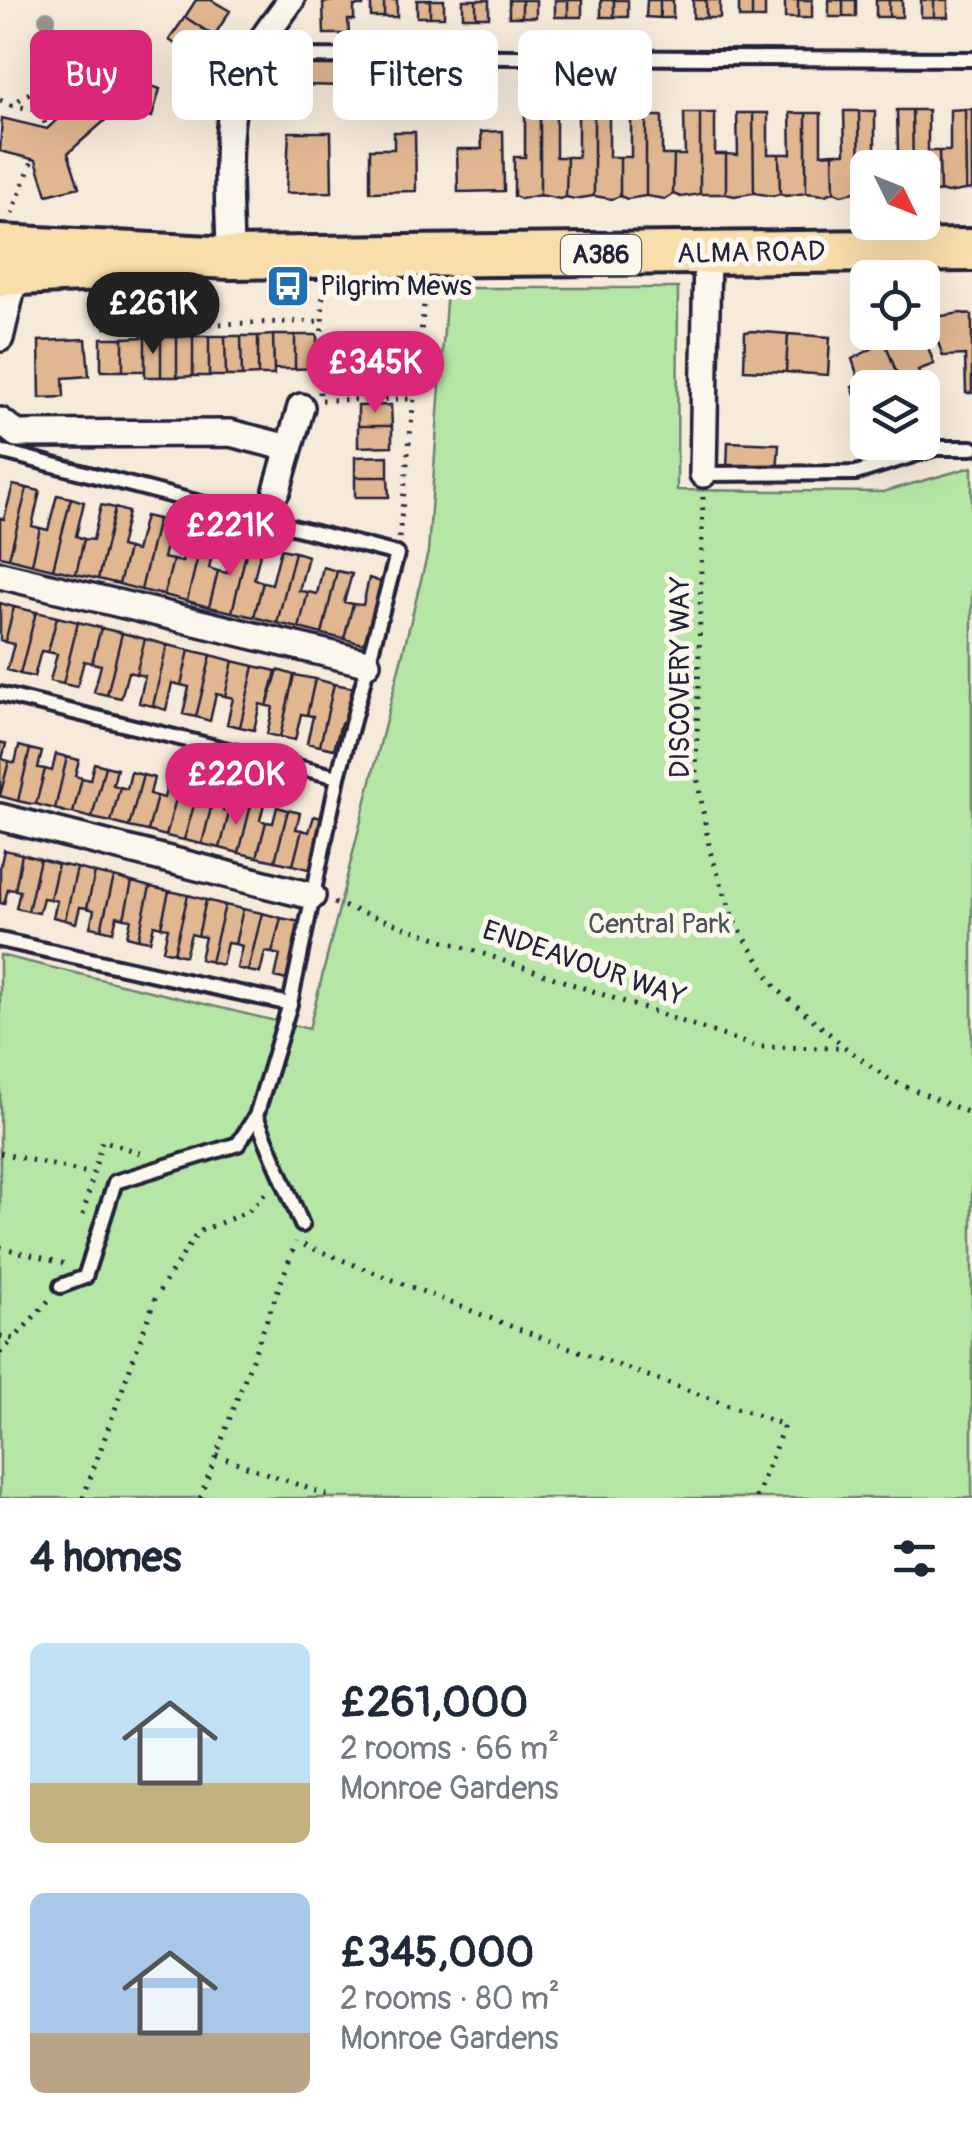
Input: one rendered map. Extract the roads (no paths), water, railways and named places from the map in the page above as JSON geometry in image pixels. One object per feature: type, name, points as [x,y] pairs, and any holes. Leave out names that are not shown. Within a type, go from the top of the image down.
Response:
[{"type":"main road","name":"ALMA ROAD","points":[[7,252],[429,258],[972,250]]},
{"type":"street","points":[[270,30],[291,0]]},
{"type":"street","points":[[230,258],[232,120]]},
{"type":"street","points":[[0,338],[7,252]]},
{"type":"street","points":[[703,474],[707,254]]},
{"type":"street","points":[[276,490],[301,407]]},
{"type":"street","points":[[0,421],[17,434],[230,433],[289,448]]},
{"type":"street","points":[[0,575],[367,663]]},
{"type":"street","points":[[0,817],[312,896]]},
{"type":"lane","points":[[313,56],[972,60]]},
{"type":"lane","points":[[703,474],[856,474],[936,448],[972,448]]},
{"type":"lane","points":[[0,452],[397,554],[338,778],[290,1004],[256,1116],[238,1144],[115,1182],[85,1277],[61,1286]]},
{"type":"lane","points":[[0,694],[338,778]]},
{"type":"lane","points":[[0,940],[290,1004]]},
{"type":"lane","points":[[256,1116],[302,1225]]},
{"type":"place","name":"Pilgrim Mews","points":[[288,286]]},
{"type":"park label","name":"Central Park","points":[[659,924]]}]
